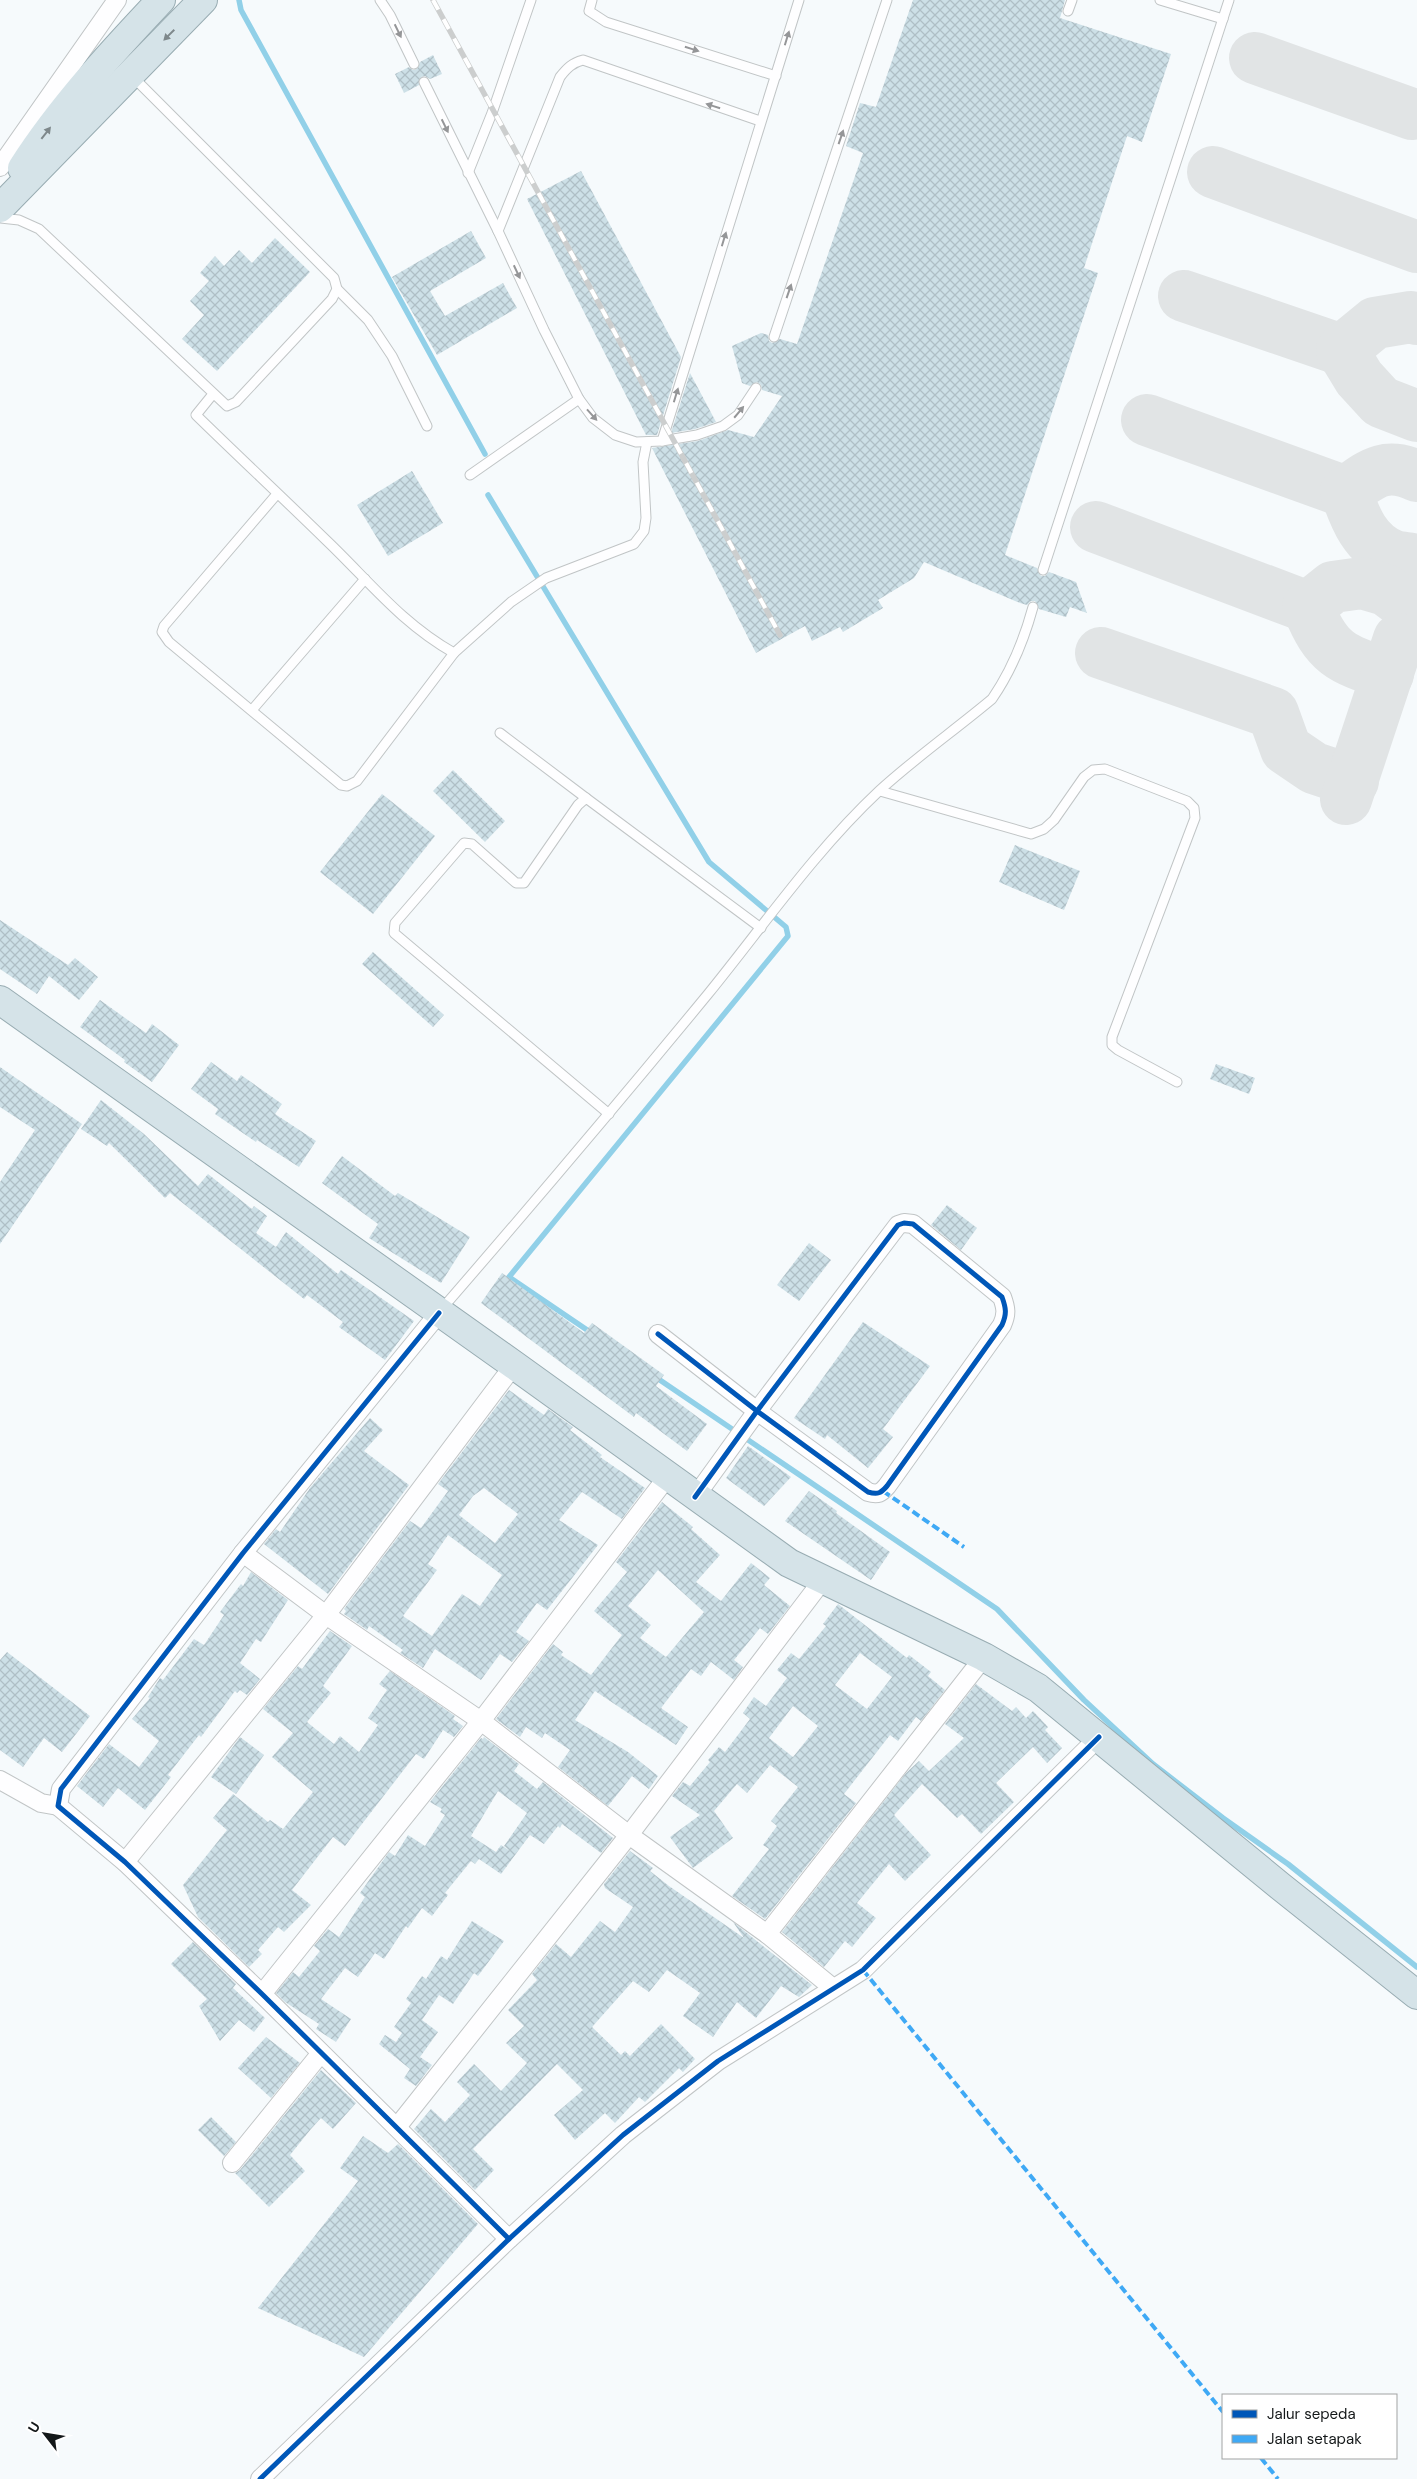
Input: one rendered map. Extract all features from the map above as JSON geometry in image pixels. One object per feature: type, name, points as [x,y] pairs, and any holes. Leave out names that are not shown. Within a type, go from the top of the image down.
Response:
[{"type":"highway","points":[[0,203],[44,134],[128,35],[161,0]]},
{"type":"highway","points":[[0,208],[203,0]]},
{"type":"highway","points":[[0,1001],[514,1365],[789,1563],[822,1581],[984,1656],[1038,1688],[1280,1886],[1417,1995]]},
{"type":"street","points":[[0,167],[117,0]]},
{"type":"street","points":[[658,1334],[755,1413],[868,1492],[880,1493],[1002,1325],[1006,1316],[1006,1307],[1002,1297],[913,1224],[901,1223],[890,1234],[755,1413],[695,1497]]},
{"type":"street","points":[[58,1806],[61,1790],[243,1552],[438,1313]]},
{"type":"street","points":[[125,1862],[326,1615],[514,1365]]},
{"type":"street","points":[[262,1994],[482,1721],[668,1476]]},
{"type":"street","points":[[243,1552],[326,1615],[482,1721],[629,1835],[767,1934],[833,1988]]},
{"type":"street","points":[[397,2127],[629,1835],[822,1581]]},
{"type":"street","points":[[767,1934],[984,1656]]},
{"type":"street","points":[[260,2479],[508,2239],[623,2135],[718,2061],[863,1970],[1099,1737]]},
{"type":"street","points":[[0,1780],[41,1803],[58,1806],[125,1862],[262,1994],[508,2239]]},
{"type":"street","points":[[232,2163],[321,2053]]},
{"type":"lane","points":[[380,0],[390,15],[414,64]]},
{"type":"lane","points":[[468,173],[492,114],[531,0]]},
{"type":"lane","points":[[592,0],[589,12],[606,22],[776,76]]},
{"type":"lane","points":[[662,441],[799,0]]},
{"type":"lane","points":[[774,337],[887,0]]},
{"type":"lane","points":[[1068,11],[1072,0]]},
{"type":"lane","points":[[1160,0],[1223,19]]},
{"type":"lane","points":[[1043,570],[1229,0]]},
{"type":"lane","points":[[498,231],[560,76],[567,67],[583,60],[760,121]]},
{"type":"lane","points":[[130,74],[334,278],[337,289],[368,320],[387,348],[427,426]]},
{"type":"lane","points":[[424,82],[498,231],[544,330],[579,399],[594,418],[615,434],[636,442],[662,441],[697,435],[723,426],[738,416],[756,388]]},
{"type":"lane","points":[[0,218],[19,220],[39,229],[227,406],[236,402],[332,298],[337,289]]},
{"type":"lane","points":[[213,394],[196,415],[365,579],[403,619],[432,641],[454,653]]},
{"type":"lane","points":[[470,474],[579,399]]},
{"type":"lane","points":[[277,494],[164,626],[162,632],[169,642],[341,785],[347,786],[357,782],[454,653],[512,602],[546,578],[634,544],[644,530],[646,518],[643,462],[647,442]]},
{"type":"lane","points":[[252,710],[365,579]]},
{"type":"lane","points":[[438,1313],[609,1114],[790,890],[835,838],[880,791],[992,699],[1006,680],[1024,639],[1033,607]]},
{"type":"lane","points":[[500,733],[761,928]]},
{"type":"lane","points":[[880,791],[1031,834],[1044,829],[1054,820],[1084,777],[1093,770],[1105,769],[1187,801],[1194,808],[1195,818],[1112,1037],[1112,1045],[1118,1050],[1177,1082]]},
{"type":"lane","points":[[586,798],[578,805],[524,884],[516,883],[472,844],[464,843],[395,923],[393,930],[609,1114]]},
{"type":"building","points":[[913,0],[1065,0],[1060,18],[1171,54],[1142,142],[1127,136],[1084,268],[1098,273],[1005,555],[1037,568],[1041,576],[1045,576],[1049,572],[1076,582],[1087,613],[1070,607],[1066,617],[1039,609],[1035,601],[1031,601],[1027,605],[1020,603],[924,562],[914,578],[878,600],[883,608],[843,632],[840,627],[812,641],[805,626],[756,653],[652,448],[698,441],[728,430],[754,437],[782,396],[762,390],[761,385],[757,382],[750,386],[742,383],[732,346],[761,333],[768,335],[769,341],[772,343],[780,339],[797,344],[863,153],[846,146],[860,103],[876,107]]},
{"type":"building","points":[[433,55],[442,74],[430,79],[425,76],[421,77],[419,85],[404,93],[395,74],[409,67],[413,70],[417,69],[420,62]]},
{"type":"building","points":[[581,171],[681,357],[657,435],[646,435],[527,199]]},
{"type":"building","points":[[471,231],[486,258],[430,291],[445,316],[503,283],[517,308],[437,355],[392,277]]},
{"type":"building","points":[[275,238],[310,272],[217,371],[182,339],[204,315],[190,301],[209,281],[200,273],[215,256],[224,266],[239,250],[252,263]]},
{"type":"building","points":[[690,373],[716,422],[695,429],[671,433]]},
{"type":"building","points":[[412,471],[443,523],[388,556],[357,505]]},
{"type":"building","points":[[453,770],[505,821],[485,842],[433,791]]},
{"type":"building","points":[[382,794],[435,836],[373,914],[320,872]]},
{"type":"building","points":[[1015,845],[1080,871],[1064,910],[999,882]]},
{"type":"building","points":[[0,920],[68,965],[75,958],[98,977],[79,1000],[49,976],[37,994],[0,969]]},
{"type":"building","points":[[373,952],[444,1015],[433,1027],[362,964]]},
{"type":"building","points":[[100,1000],[146,1033],[152,1024],[179,1045],[152,1082],[80,1027]]},
{"type":"building","points":[[211,1062],[237,1081],[241,1075],[282,1104],[275,1114],[316,1141],[299,1167],[257,1140],[256,1142],[215,1114],[218,1109],[191,1089]]},
{"type":"building","points":[[1216,1064],[1255,1078],[1249,1094],[1210,1079]]},
{"type":"building","points":[[0,1067],[82,1124],[0,1244],[0,1182],[35,1130],[0,1107]]},
{"type":"building","points":[[101,1100],[144,1134],[198,1186],[208,1174],[252,1209],[254,1206],[267,1216],[256,1233],[276,1247],[286,1232],[338,1274],[341,1270],[414,1321],[385,1360],[339,1327],[343,1322],[307,1295],[304,1299],[170,1193],[165,1198],[109,1143],[107,1146],[81,1129]]},
{"type":"building","points":[[342,1156],[395,1196],[398,1193],[470,1237],[441,1283],[369,1238],[378,1224],[322,1183]]},
{"type":"building","points":[[947,1205],[977,1228],[961,1250],[931,1225]]},
{"type":"building","points":[[809,1243],[831,1260],[799,1301],[777,1285]]},
{"type":"building","points":[[502,1273],[584,1333],[592,1323],[664,1375],[656,1386],[707,1424],[687,1451],[636,1413],[634,1417],[481,1303]]},
{"type":"building","points":[[863,1322],[930,1366],[883,1429],[893,1437],[868,1468],[827,1435],[825,1439],[794,1418]]},
{"type":"building","points":[[509,1390],[544,1415],[548,1409],[573,1427],[570,1430],[602,1455],[600,1457],[645,1488],[622,1519],[582,1492],[559,1520],[598,1545],[547,1610],[537,1603],[516,1632],[529,1641],[512,1662],[500,1654],[481,1680],[435,1649],[423,1668],[400,1653],[403,1650],[369,1626],[367,1630],[344,1614],[346,1611],[344,1609],[410,1521],[421,1528],[448,1491],[438,1484]],"holes":[[[484,1488],[518,1514],[495,1543],[459,1515],[473,1496]],[[448,1535],[502,1575],[480,1606],[462,1594],[432,1636],[403,1616],[437,1570],[428,1564]]]},
{"type":"building","points":[[370,1418],[383,1430],[364,1451],[409,1485],[328,1594],[264,1544],[276,1529],[280,1532],[310,1488]]},
{"type":"building","points":[[748,1446],[791,1477],[764,1506],[726,1478]]},
{"type":"building","points":[[809,1491],[890,1552],[871,1580],[785,1521]]},
{"type":"building","points":[[662,1502],[693,1527],[691,1529],[720,1555],[696,1582],[721,1601],[751,1563],[770,1578],[764,1585],[790,1606],[768,1634],[760,1628],[734,1660],[743,1667],[734,1680],[711,1662],[701,1676],[691,1669],[661,1708],[688,1727],[676,1745],[595,1691],[575,1720],[628,1752],[658,1776],[649,1789],[632,1776],[608,1806],[558,1767],[570,1750],[545,1733],[542,1738],[526,1727],[520,1737],[496,1719],[553,1644],[563,1652],[561,1655],[591,1675],[622,1635],[594,1611],[627,1572],[616,1562]],"holes":[[[658,1570],[704,1612],[666,1657],[640,1638],[651,1625],[628,1606]]]},
{"type":"building","points":[[251,1572],[288,1600],[261,1642],[256,1639],[240,1663],[260,1679],[247,1695],[240,1690],[237,1693],[235,1691],[201,1737],[199,1735],[168,1775],[171,1777],[145,1810],[118,1788],[103,1807],[77,1786],[109,1744],[139,1767],[159,1741],[132,1719],[150,1698],[148,1697],[160,1678],[163,1680],[194,1639],[204,1645],[224,1615],[220,1612],[241,1584],[243,1586]]},
{"type":"building","points":[[838,1604],[907,1658],[909,1655],[931,1672],[928,1676],[945,1690],[921,1721],[916,1717],[898,1741],[890,1735],[844,1794],[856,1803],[765,1919],[732,1896],[769,1849],[763,1845],[777,1826],[771,1821],[798,1787],[770,1765],[747,1793],[737,1784],[714,1811],[733,1838],[693,1868],[670,1837],[700,1815],[672,1796],[683,1782],[690,1786],[710,1762],[708,1760],[719,1747],[725,1752],[750,1719],[743,1713],[754,1697],[766,1706],[787,1678],[777,1670],[791,1653],[799,1659],[826,1626],[823,1624]],"holes":[[[860,1653],[892,1677],[867,1709],[835,1685]],[[793,1706],[818,1726],[793,1757],[769,1738]]]},
{"type":"building","points":[[330,1631],[352,1646],[323,1686],[331,1693],[307,1722],[334,1744],[340,1736],[359,1752],[378,1725],[368,1718],[387,1690],[379,1684],[390,1671],[455,1716],[453,1719],[463,1726],[454,1737],[443,1730],[424,1759],[416,1754],[345,1846],[333,1837],[292,1890],[311,1905],[284,1932],[278,1927],[258,1950],[262,1954],[249,1967],[198,1917],[183,1885],[227,1830],[213,1818],[233,1794],[268,1822],[270,1820],[283,1829],[313,1792],[272,1757],[293,1733],[263,1709],[298,1666],[302,1669]]},
{"type":"building","points":[[7,1652],[90,1716],[62,1752],[44,1738],[23,1767],[0,1750],[0,1660]]},
{"type":"building","points":[[976,1684],[1012,1711],[1016,1707],[1026,1718],[1033,1711],[1048,1727],[1045,1730],[1062,1748],[1047,1763],[1033,1747],[996,1783],[1014,1802],[981,1834],[962,1814],[957,1818],[922,1784],[894,1815],[931,1855],[905,1881],[889,1864],[857,1903],[876,1918],[852,1947],[845,1941],[824,1967],[782,1932],[906,1773],[919,1761],[929,1771],[964,1738],[945,1724]]},
{"type":"building","points":[[240,1737],[264,1755],[236,1794],[211,1777]]},
{"type":"building","points":[[484,1737],[519,1764],[514,1771],[537,1789],[543,1782],[613,1838],[601,1853],[562,1824],[560,1828],[558,1826],[544,1844],[530,1835],[501,1874],[479,1859],[475,1864],[471,1861],[445,1893],[448,1895],[432,1916],[422,1908],[408,1928],[406,1926],[384,1959],[375,1953],[358,1977],[345,1968],[321,1999],[351,2019],[336,2042],[316,2029],[319,2024],[285,2002],[276,1993],[293,1972],[299,1977],[320,1951],[314,1946],[328,1929],[339,1937],[365,1897],[360,1893],[389,1852],[395,1856],[408,1835],[425,1846],[445,1815],[440,1812],[442,1809],[430,1802],[481,1738],[483,1739]],"holes":[[[498,1791],[527,1813],[504,1846],[510,1851],[501,1845],[496,1852],[471,1836]]]},
{"type":"building","points":[[630,1851],[653,1868],[650,1871],[669,1886],[744,1938],[733,1922],[812,1985],[799,1997],[781,1986],[756,2018],[737,2002],[713,2037],[683,2016],[700,1993],[667,1970],[649,1992],[633,1981],[592,2027],[621,2055],[625,2051],[630,2056],[661,2024],[695,2059],[683,2072],[679,2068],[645,2102],[639,2097],[615,2123],[605,2113],[575,2140],[554,2115],[583,2090],[557,2064],[473,2149],[494,2170],[475,2190],[414,2129],[431,2109],[445,2122],[470,2095],[457,2082],[474,2064],[501,2091],[527,2063],[506,2043],[524,2026],[508,2010],[537,1980],[532,1974],[556,1944],[571,1957],[600,1921],[615,1932],[633,1907],[605,1888],[604,1884]]},
{"type":"building","points":[[472,1921],[504,1941],[478,1976],[474,1973],[453,2004],[439,1995],[422,2020],[438,2032],[420,2057],[432,2065],[416,2086],[404,2078],[410,2069],[379,2044],[385,2035],[396,2042],[402,2033],[394,2027],[411,2003],[406,1999],[422,1976],[426,1979],[441,1956],[447,1960]]},
{"type":"building","points":[[193,1942],[236,1984],[233,1988],[265,2018],[254,2032],[239,2020],[220,2041],[199,2006],[207,1999],[171,1964]]},
{"type":"building","points":[[266,2037],[300,2063],[271,2098],[238,2068]]},
{"type":"building","points":[[321,2070],[356,2103],[333,2129],[321,2118],[311,2129],[290,2155],[305,2171],[269,2207],[235,2173],[240,2170]]},
{"type":"building","points":[[211,2117],[236,2142],[224,2156],[198,2130]]},
{"type":"building","points":[[363,2136],[388,2153],[398,2144],[478,2224],[364,2357],[258,2308],[358,2181],[340,2168]]},
{"type":"waterway","points":[[239,0],[241,10],[485,454]]},
{"type":"waterway","points":[[488,495],[709,862],[786,927],[788,936],[509,1277],[593,1334]]},
{"type":"waterway","points":[[654,1376],[997,1609],[1084,1700],[1153,1764],[1223,1818],[1288,1864],[1417,1967]]},
{"type":"taxiway","points":[[1255,58],[1412,114]]},
{"type":"taxiway","points":[[1213,172],[1417,247]]},
{"type":"taxiway","points":[[1184,296],[1342,350]]},
{"type":"taxiway","points":[[1417,319],[1411,317],[1375,323],[1342,350],[1359,378],[1381,402],[1417,416]]},
{"type":"taxiway","points":[[1147,420],[1346,492]]},
{"type":"taxiway","points":[[1417,476],[1406,472],[1387,470],[1371,475],[1346,492],[1357,521],[1368,538],[1384,551],[1394,556],[1417,560]]},
{"type":"taxiway","points":[[1096,527],[1308,607]]},
{"type":"taxiway","points":[[1388,674],[1347,659],[1338,653],[1322,636],[1308,607],[1333,587],[1362,583],[1386,590],[1410,608]]},
{"type":"taxiway","points":[[1346,799],[1399,639]]},
{"type":"taxiway","points":[[1101,653],[1273,713],[1286,749],[1314,768],[1353,781]]},
{"type":"railway","points":[[433,0],[780,635]]},
{"type":"marked path","points":[[883,1491],[964,1547]]},
{"type":"marked path","points":[[863,1970],[1222,2411]]},
{"type":"marked path","points":[[1262,2459],[1278,2479]]},
{"type":"cycle path","points":[[658,1334],[757,1411],[868,1492],[877,1493],[887,1486],[1002,1325],[1005,1318],[1004,1304],[1002,1297],[913,1224],[904,1223],[898,1225],[757,1411],[695,1497]]},
{"type":"cycle path","points":[[439,1313],[243,1553],[61,1789],[58,1806],[125,1862],[262,1994],[509,2239]]},
{"type":"cycle path","points":[[260,2479],[509,2239],[623,2135],[718,2061],[863,1970],[1099,1737]]}]
